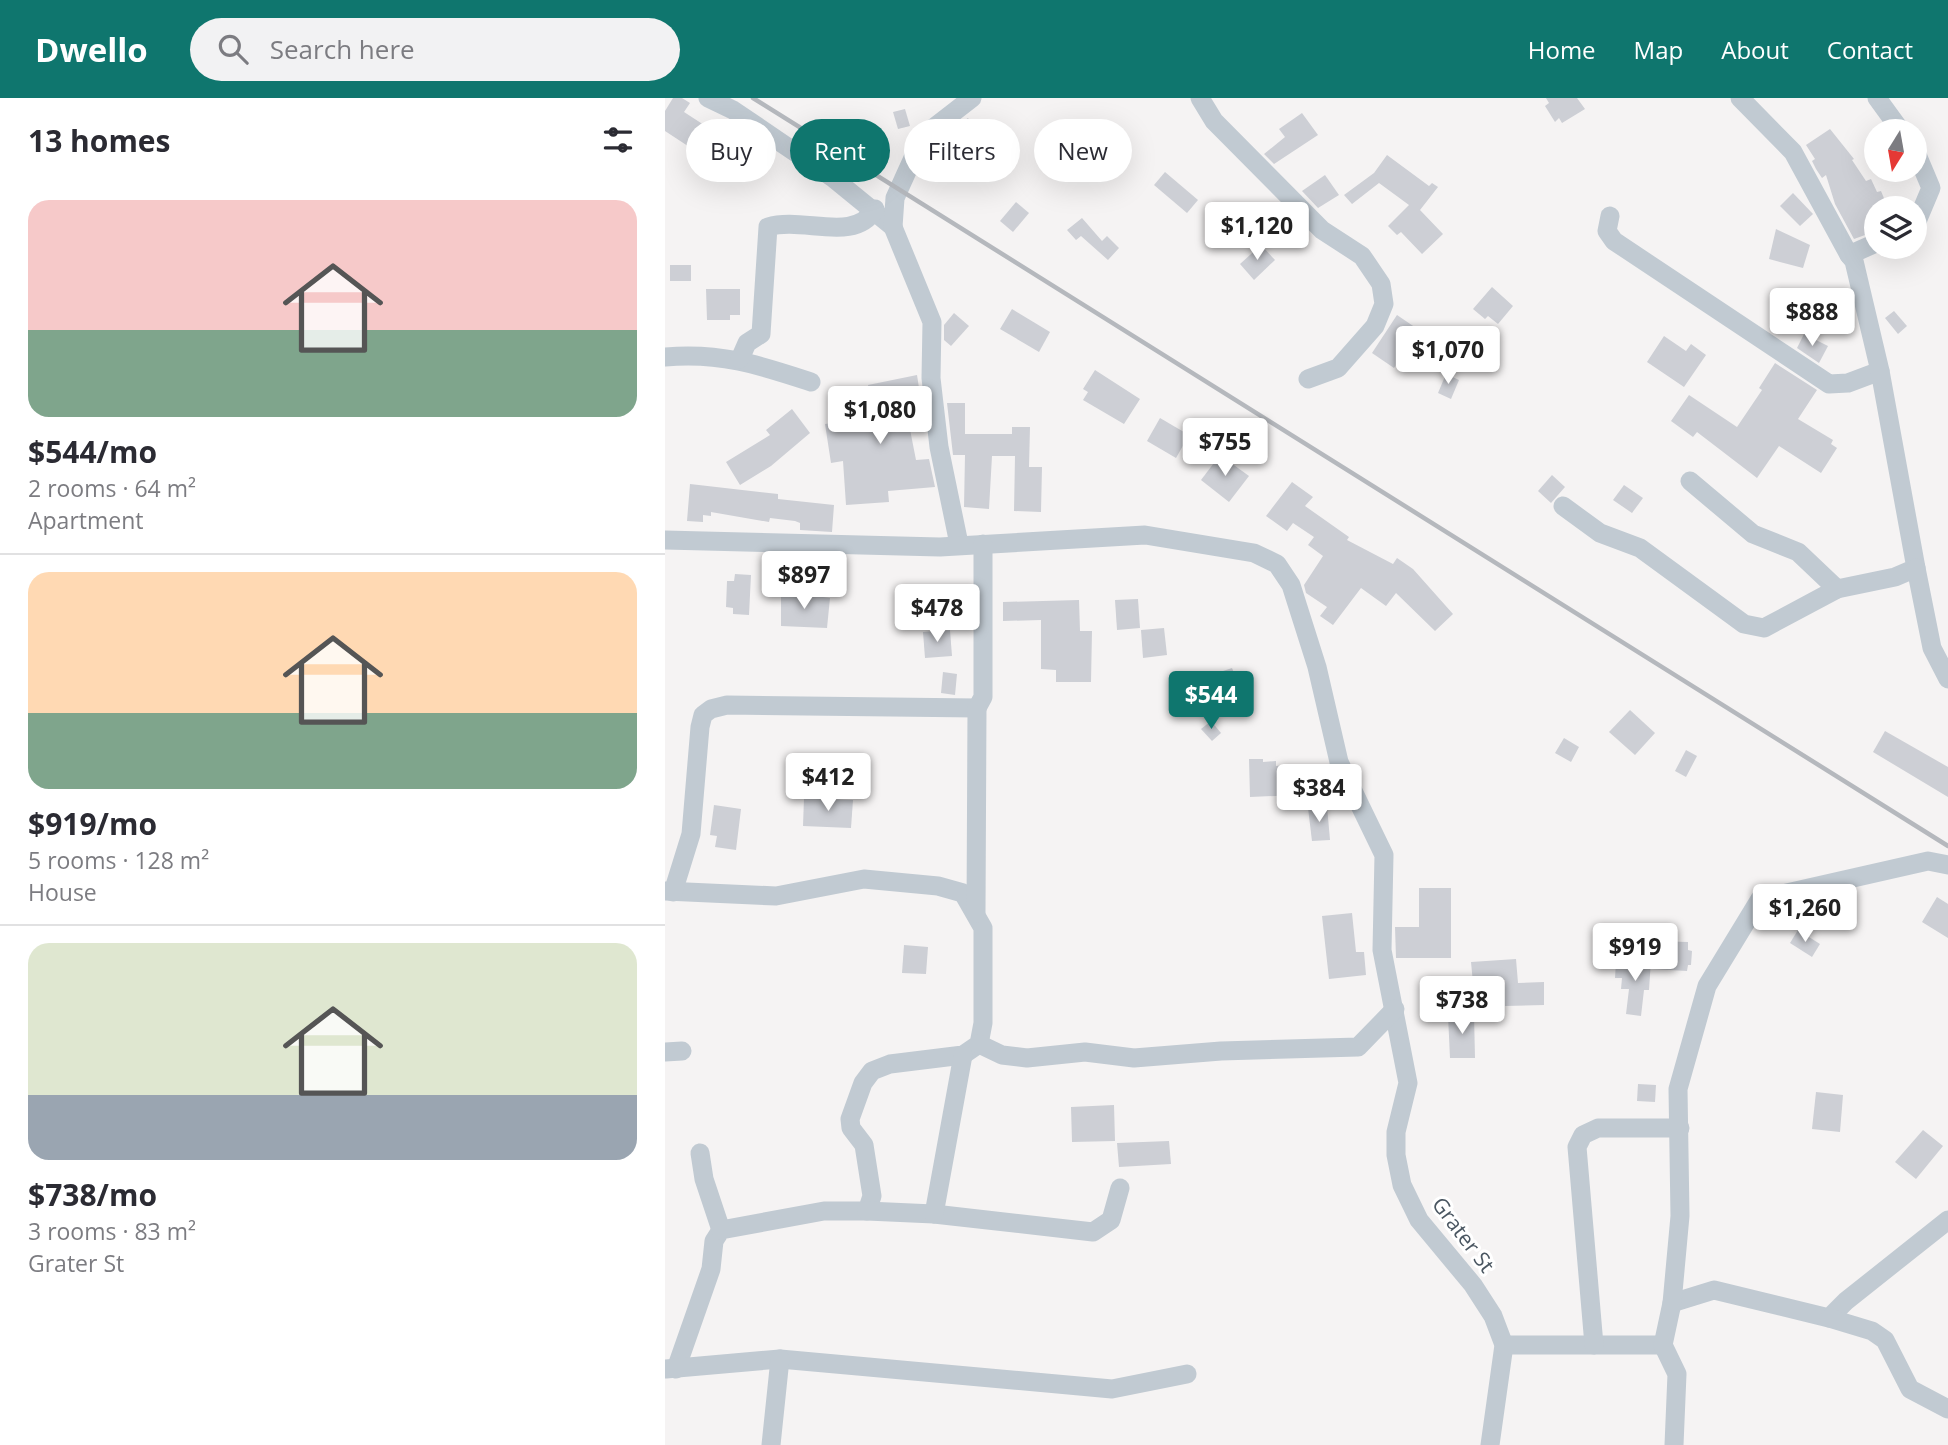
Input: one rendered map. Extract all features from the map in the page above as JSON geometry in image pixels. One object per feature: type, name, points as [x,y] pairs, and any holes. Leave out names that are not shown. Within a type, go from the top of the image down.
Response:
[{"type":"street","points":[[708,98],[733,110],[875,209],[893,227],[932,322],[931,378],[939,447],[959,544]]},
{"type":"street","points":[[893,227],[895,198],[923,136],[972,98]]},
{"type":"street","points":[[1200,98],[1214,121],[1322,230],[1362,256],[1381,284],[1384,304],[1375,326],[1338,368],[1308,379]]},
{"type":"street","points":[[1740,98],[1793,152],[1854,261],[1880,371],[1932,648],[1948,679]]},
{"type":"street","points":[[1877,98],[1892,119]]},
{"type":"street","points":[[1927,178],[1931,188],[1927,198]]},
{"type":"street","points":[[740,359],[747,344],[761,334],[768,228],[794,222],[857,227],[869,220],[875,209]]},
{"type":"street","points":[[1610,216],[1607,231],[1614,241],[1829,384],[1848,383],[1880,371]]},
{"type":"street","points":[[1849,255],[1864,248]]},
{"type":"street","points":[[665,357],[698,354],[740,359],[811,382]]},
{"type":"street","points":[[1690,481],[1753,534],[1798,552],[1837,589]]},
{"type":"street","points":[[1563,506],[1600,533],[1640,548],[1744,624],[1764,628],[1837,589],[1895,577],[1916,568]]},
{"type":"street","name":"Grater St","points":[[665,540],[940,547],[1145,535],[1254,553],[1277,564],[1291,585],[1299,608],[1317,667],[1339,762],[1384,855],[1382,950],[1408,1083],[1396,1132],[1396,1155],[1402,1185],[1419,1220],[1486,1306],[1504,1345]]},
{"type":"street","points":[[976,913],[977,708],[983,697],[983,544]]},
{"type":"street","points":[[867,1211],[871,1196],[864,1145],[851,1128],[850,1119],[863,1083],[872,1071],[890,1063],[963,1055],[979,1044],[983,1023],[983,928],[963,893],[938,886],[864,879],[776,895],[669,891],[693,825],[700,727],[703,715],[711,709],[767,704],[835,709],[977,708]]},
{"type":"street","points":[[1674,1445],[1677,1374],[1663,1345],[1672,1303],[1680,1216],[1678,1088],[1707,986],[1760,899],[1928,861],[1948,865]]},
{"type":"street","points":[[979,1044],[1002,1055],[1027,1058],[1086,1052],[1134,1058],[1221,1051],[1358,1047],[1395,1009]]},
{"type":"street","points":[[934,1214],[963,1055]]},
{"type":"street","points":[[1594,1345],[1577,1147],[1583,1135],[1598,1128],[1680,1128]]},
{"type":"street","points":[[700,1153],[704,1179],[721,1230]]},
{"type":"street","points":[[1120,1188],[1111,1220],[1093,1232],[934,1214],[867,1211],[824,1211],[721,1230],[714,1241],[711,1269],[671,1369],[781,1359],[1112,1389],[1187,1374]]},
{"type":"street","points":[[1829,1318],[1846,1301],[1948,1220]]},
{"type":"street","points":[[1672,1303],[1714,1290],[1872,1331],[1885,1340],[1910,1389],[1948,1409]]},
{"type":"street","points":[[1490,1445],[1504,1345],[1663,1345]]},
{"type":"street","points":[[771,1445],[781,1359]]},
{"type":"building","points":[[673,98],[682,98],[690,103],[684,112],[695,119],[686,119],[686,145],[665,131],[665,111]]},
{"type":"building","points":[[1546,98],[1577,98],[1585,109],[1562,123],[1559,118],[1555,122],[1545,106],[1549,103]]},
{"type":"building","points":[[905,109],[908,119],[904,119],[904,128],[898,129],[893,112]]},
{"type":"building","points":[[1302,113],[1318,135],[1274,164],[1264,154],[1285,137],[1279,129]]},
{"type":"building","points":[[1830,129],[1854,159],[1852,160],[1864,182],[1872,182],[1877,192],[1881,191],[1883,196],[1864,196],[1864,235],[1854,239],[1835,204],[1826,175],[1822,178],[1806,145]]},
{"type":"building","points":[[1387,155],[1429,186],[1432,183],[1438,187],[1420,210],[1443,234],[1422,254],[1401,232],[1397,235],[1388,226],[1409,205],[1379,183],[1352,204],[1344,195],[1374,173]]},
{"type":"building","points":[[1165,172],[1198,200],[1187,213],[1154,185]]},
{"type":"building","points":[[1325,175],[1339,195],[1318,208],[1302,191]]},
{"type":"building","points":[[1793,193],[1813,214],[1800,226],[1780,206]]},
{"type":"building","points":[[1016,202],[1029,213],[1013,232],[1000,221]]},
{"type":"building","points":[[1082,218],[1102,241],[1107,236],[1119,248],[1108,260],[1081,236],[1076,240],[1067,230]]},
{"type":"building","points":[[1776,229],[1810,245],[1803,268],[1769,259]]},
{"type":"building","points":[[1261,245],[1275,260],[1254,280],[1240,264]]},
{"type":"building","points":[[670,265],[691,265],[691,281],[670,281]]},
{"type":"building","points":[[1492,287],[1513,306],[1498,324],[1488,316],[1485,319],[1473,309]]},
{"type":"building","points":[[706,289],[740,289],[740,315],[730,315],[730,320],[707,320]]},
{"type":"building","points":[[1012,309],[1050,332],[1039,352],[1000,329]]},
{"type":"building","points":[[1894,311],[1907,326],[1898,334],[1885,318]]},
{"type":"building","points":[[954,313],[969,326],[951,346],[944,340],[944,325]]},
{"type":"building","points":[[1397,315],[1419,330],[1394,368],[1372,353]]},
{"type":"building","points":[[1804,334],[1828,346],[1819,363],[1797,348]]},
{"type":"building","points":[[1664,336],[1686,351],[1691,344],[1706,355],[1684,387],[1647,362]]},
{"type":"building","points":[[1775,363],[1817,390],[1798,419],[1833,440],[1831,444],[1837,448],[1821,473],[1779,446],[1757,478],[1697,432],[1693,437],[1671,421],[1689,395],[1737,427],[1762,390],[1759,388]]},
{"type":"building","points":[[1095,370],[1140,399],[1124,424],[1083,400],[1088,392],[1083,389]]},
{"type":"building","points":[[1446,374],[1459,380],[1451,399],[1438,393]]},
{"type":"building","points":[[917,375],[921,401],[905,404],[916,460],[929,459],[935,487],[888,491],[889,502],[846,505],[843,461],[831,463],[825,424],[874,417],[868,385]]},
{"type":"building","points":[[947,403],[965,403],[965,434],[1012,434],[1012,427],[1030,427],[1029,467],[1042,467],[1041,512],[1014,511],[1015,456],[992,456],[989,509],[964,507],[965,455],[953,455]]},
{"type":"building","points":[[792,409],[810,433],[771,466],[740,485],[726,462],[770,435],[766,430]]},
{"type":"building","points":[[1160,418],[1189,435],[1176,458],[1147,441]]},
{"type":"building","points":[[1220,455],[1249,476],[1229,502],[1201,480]]},
{"type":"building","points":[[1552,475],[1565,487],[1551,503],[1538,491]]},
{"type":"building","points":[[1292,482],[1313,497],[1305,506],[1349,537],[1347,540],[1393,564],[1397,558],[1413,569],[1453,614],[1435,631],[1396,593],[1386,606],[1361,588],[1333,625],[1320,616],[1327,607],[1306,593],[1304,585],[1323,556],[1308,545],[1314,537],[1293,523],[1287,531],[1266,516]]},
{"type":"building","points":[[690,484],[778,494],[778,499],[834,505],[832,532],[800,530],[800,523],[795,521],[770,518],[769,522],[711,512],[711,516],[703,515],[703,522],[687,521]]},
{"type":"building","points":[[1624,485],[1643,498],[1632,513],[1613,500]]},
{"type":"building","points":[[735,574],[751,575],[749,615],[733,614],[733,608],[726,607],[727,581],[734,581]]},
{"type":"building","points":[[781,591],[830,598],[827,628],[781,626]]},
{"type":"building","points":[[1138,599],[1140,628],[1117,630],[1115,600]]},
{"type":"building","points":[[1079,600],[1080,631],[1092,631],[1091,682],[1056,682],[1056,670],[1041,669],[1041,620],[1003,621],[1003,602]]},
{"type":"building","points":[[1164,628],[1167,655],[1143,658],[1141,630]]},
{"type":"building","points":[[950,630],[952,656],[925,658],[923,632]]},
{"type":"building","points":[[1232,668],[1241,691],[1229,695],[1220,672]]},
{"type":"building","points":[[943,672],[957,674],[955,695],[941,693]]},
{"type":"building","points":[[1630,710],[1655,733],[1635,755],[1609,732]]},
{"type":"building","points":[[1211,721],[1221,733],[1212,741],[1201,729]]},
{"type":"building","points":[[1885,731],[1948,767],[1948,797],[1873,752]]},
{"type":"building","points":[[1564,738],[1579,747],[1571,762],[1555,753]]},
{"type":"building","points":[[1686,750],[1697,756],[1686,777],[1675,771]]},
{"type":"building","points":[[1249,759],[1276,761],[1276,766],[1285,765],[1285,769],[1299,769],[1299,795],[1250,797]]},
{"type":"building","points":[[804,798],[853,800],[851,828],[803,826]]},
{"type":"building","points":[[714,805],[741,809],[736,850],[715,847],[717,836],[710,835]]},
{"type":"building","points":[[1327,806],[1330,840],[1312,841],[1308,808]]},
{"type":"building","points":[[1419,888],[1451,888],[1451,958],[1396,958],[1395,927],[1419,927]]},
{"type":"building","points":[[1937,897],[1948,904],[1948,938],[1922,922]]},
{"type":"building","points":[[1352,913],[1356,952],[1364,952],[1366,975],[1329,979],[1322,916]]},
{"type":"building","points":[[1798,930],[1820,944],[1812,957],[1790,943]]},
{"type":"building","points":[[1653,941],[1688,942],[1688,950],[1692,951],[1691,965],[1688,965],[1687,971],[1652,969]]},
{"type":"building","points":[[904,945],[928,947],[926,974],[902,973]]},
{"type":"building","points":[[1516,959],[1518,983],[1544,982],[1544,1005],[1505,1006],[1505,980],[1473,983],[1471,962]]},
{"type":"building","points":[[1636,960],[1651,960],[1649,990],[1644,990],[1641,1016],[1626,1014],[1629,989],[1621,989],[1622,978],[1615,978],[1616,962],[1636,963]]},
{"type":"building","points":[[1474,1014],[1475,1058],[1450,1058],[1448,1015]]},
{"type":"building","points":[[1638,1084],[1656,1085],[1655,1102],[1637,1101]]},
{"type":"building","points":[[1816,1092],[1843,1095],[1840,1132],[1812,1129]]},
{"type":"building","points":[[1114,1105],[1115,1141],[1072,1142],[1071,1107]]},
{"type":"building","points":[[1923,1130],[1943,1146],[1916,1179],[1895,1162]]},
{"type":"building","points":[[1169,1141],[1171,1164],[1119,1167],[1117,1143]]},
{"type":"railway","points":[[753,98],[1948,846]]}]
